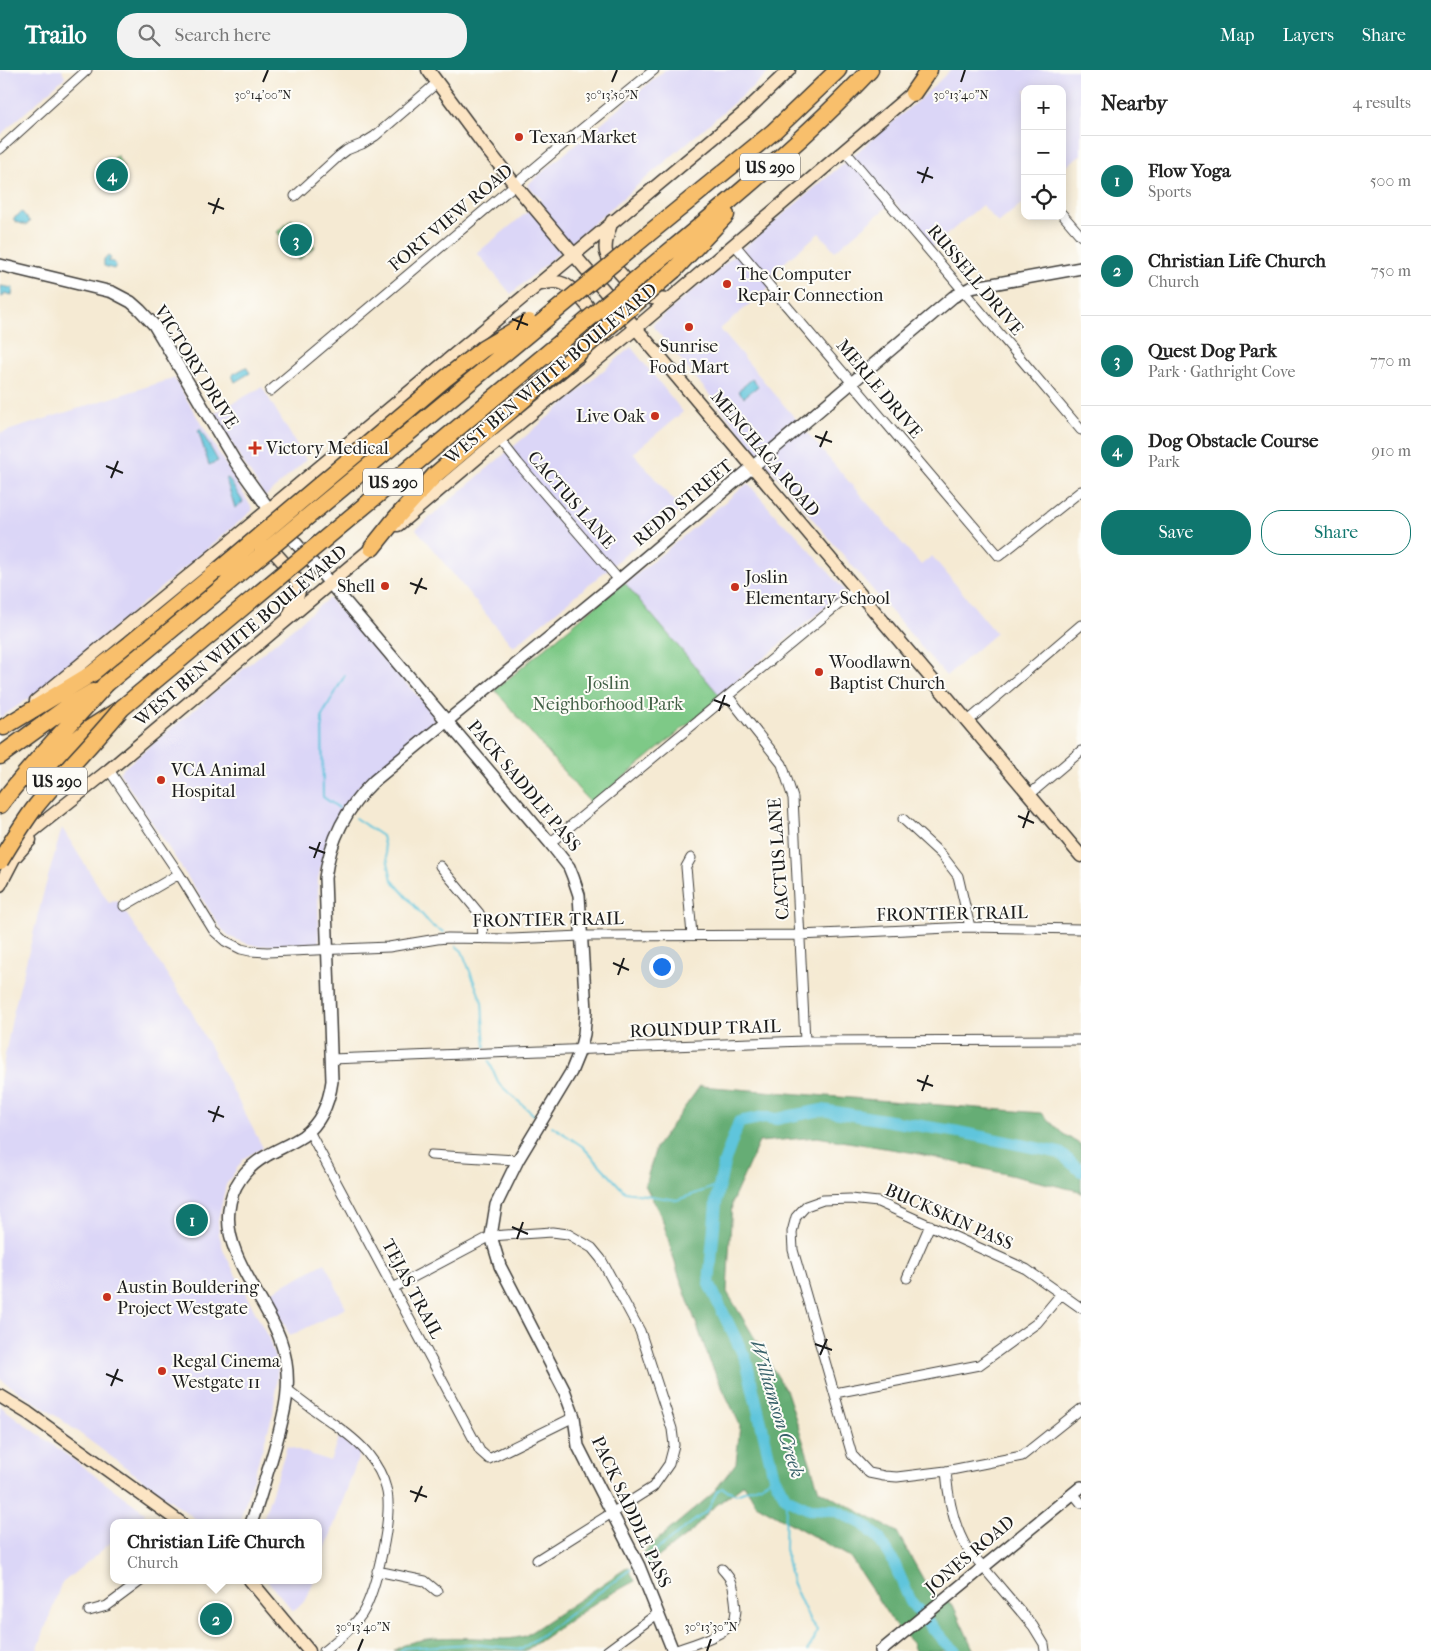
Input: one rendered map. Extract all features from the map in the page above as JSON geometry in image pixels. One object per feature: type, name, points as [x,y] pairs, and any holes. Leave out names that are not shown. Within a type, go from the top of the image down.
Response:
[{"type":"highway","name":"US 290","points":[[0,805],[40,756],[71,725],[106,684],[646,235],[773,132],[838,70]]},
{"type":"highway","name":"US 290","points":[[0,861],[34,809],[122,708],[771,167],[848,94],[870,70]]},
{"type":"highway","points":[[913,93],[929,70]]},
{"type":"highway","points":[[372,548],[396,518],[436,475],[674,270],[771,167]]},
{"type":"highway","points":[[2,728],[93,673],[137,639],[446,378],[483,350],[574,296]]},
{"type":"highway","points":[[0,756],[66,708],[106,684]]},
{"type":"highway","points":[[0,805],[89,729],[122,708]]},
{"type":"main road","name":"MENCHACA ROAD","points":[[428,70],[516,185],[573,254],[1081,856]]},
{"type":"main road","name":"WEST BEN WHITE BOULEVARD","points":[[0,856],[109,770],[500,440],[636,328],[913,93],[936,70]]},
{"type":"main road","points":[[2,728],[232,541],[612,221],[745,112],[783,73]]},
{"type":"main road","points":[[612,221],[606,240],[605,250],[608,258],[637,292],[642,295],[667,300]]},
{"type":"main road","points":[[536,286],[552,282],[563,284],[574,291],[600,324],[603,334],[589,367]]},
{"type":"main road","points":[[232,541],[248,537],[259,539],[269,546],[298,581],[298,596],[287,620]]},
{"type":"main road","name":"WEST BEN WHITE BOULEVARD","points":[[0,885],[14,858],[48,820]]},
{"type":"main road","points":[[0,1396],[28,1413],[175,1519]]},
{"type":"main road","points":[[253,1584],[308,1651]]},
{"type":"street","points":[[72,70],[78,79]]},
{"type":"street","points":[[0,149],[87,70]]},
{"type":"street","name":"FORT VIEW ROAD","points":[[270,391],[654,70]]},
{"type":"street","points":[[295,196],[339,156],[347,150],[368,141],[438,82]]},
{"type":"street","name":"RUSSELL DRIVE","points":[[844,150],[1081,430]]},
{"type":"street","points":[[1066,219],[1081,236]]},
{"type":"street","name":"MERLE DRIVE","points":[[734,244],[999,556],[1081,491]]},
{"type":"street","name":"VICTORY DRIVE","points":[[0,264],[100,288],[122,297],[140,310],[154,325],[236,463],[268,510],[330,584]]},
{"type":"street","name":"REDD STREET","points":[[309,1131],[320,1118],[328,1101],[332,1081],[325,892],[326,870],[332,847],[344,818],[360,796],[374,781],[619,580],[949,300],[963,291],[1081,268]]},
{"type":"street","name":"CACTUS LANE","points":[[500,440],[619,580]]},
{"type":"street","name":"PACK SADDLE PASS","points":[[330,584],[550,843],[569,868],[577,886],[586,1011],[584,1034],[571,1072],[518,1160],[496,1205],[492,1236],[500,1266],[564,1390],[574,1417],[578,1446],[639,1566],[657,1614],[674,1651]]},
{"type":"street","points":[[550,843],[857,589]]},
{"type":"street","points":[[967,722],[1081,625]]},
{"type":"street","name":"CACTUS LANE","points":[[728,696],[782,764],[793,798],[805,1041]]},
{"type":"street","points":[[1029,795],[1081,751]]},
{"type":"street","name":"FRONTIER TRAIL","points":[[109,770],[179,874],[209,924],[219,936],[233,945],[250,951],[327,950],[400,946],[437,938],[510,939],[582,936],[800,934],[970,927],[1081,929]]},
{"type":"street","points":[[903,819],[941,854],[958,876],[970,927]]},
{"type":"street","points":[[691,858],[686,868],[692,935]]},
{"type":"street","points":[[440,866],[479,913],[482,921],[483,938]]},
{"type":"street","points":[[124,906],[179,874]]},
{"type":"street","name":"ROUNDUP TRAIL","points":[[331,1059],[805,1041],[1081,1040]]},
{"type":"street","points":[[252,1519],[280,1430],[288,1390],[286,1364],[276,1327],[235,1251],[229,1231],[230,1203],[234,1190],[249,1168],[264,1156],[298,1140],[309,1131]]},
{"type":"street","name":"TEJAS TRAIL","points":[[309,1131],[480,1451],[489,1459],[574,1417]]},
{"type":"street","points":[[432,1155],[518,1160]]},
{"type":"street","name":"BUCKSKIN PASS","points":[[835,1393],[793,1250],[792,1232],[796,1217],[806,1206],[823,1200],[850,1199],[878,1202],[1026,1269],[1081,1308]]},
{"type":"street","points":[[908,1278],[930,1225]]},
{"type":"street","points":[[393,1288],[492,1236],[552,1232],[568,1234],[583,1241],[601,1259],[640,1331],[672,1429],[674,1445],[669,1464],[653,1487],[536,1560]]},
{"type":"street","points":[[1062,1293],[1037,1323],[978,1365],[835,1393],[852,1455],[869,1473],[897,1477],[946,1471],[1022,1456],[1081,1409]]},
{"type":"street","points":[[288,1390],[354,1440],[368,1453],[378,1468],[387,1489],[388,1509],[377,1571],[370,1598],[362,1614],[346,1632],[324,1651]]},
{"type":"street","points":[[946,1471],[947,1488],[961,1538],[967,1548],[1039,1635],[1046,1651]]},
{"type":"street","points":[[1077,1490],[1081,1503]]},
{"type":"street","name":"JONES ROAD","points":[[881,1651],[1077,1490]]},
{"type":"street","points":[[674,1651],[722,1632],[734,1621],[736,1606],[732,1580],[722,1569]]},
{"type":"street","points":[[377,1571],[425,1581],[437,1591]]},
{"type":"street","points":[[90,1610],[108,1606],[137,1584]]},
{"type":"street","points":[[607,1651],[657,1614]]},
{"type":"shaded area","points":[[0,70],[62,70],[65,77],[0,135]]},
{"type":"shaded area","points":[[665,70],[772,70],[511,294],[477,253],[542,200],[527,185]]},
{"type":"shaded area","points":[[950,70],[1081,70],[1081,154],[1066,167],[1066,85],[1021,85],[1021,204],[998,223],[982,205],[932,247],[894,201],[835,251],[819,233],[771,274],[776,282],[720,329],[921,565],[932,556],[996,633],[946,676],[793,496],[652,325],[928,92]]},
{"type":"shaded area","points":[[631,347],[683,412],[633,453],[681,509],[513,647],[416,529]]},
{"type":"shaded area","points":[[174,378],[253,510],[35,694],[0,718],[0,430],[1,433]]},
{"type":"shaded area","points":[[262,387],[306,460],[265,497],[213,414]]},
{"type":"shaded area","name":"Joslin Elementary School","points":[[748,483],[780,521],[793,531],[845,591],[720,694],[721,697],[625,584]]},
{"type":"shaded area","points":[[329,598],[433,713],[434,722],[363,783],[349,799],[332,826],[318,880],[319,943],[258,946],[230,937],[221,928],[119,772]]},
{"type":"shaded area","points":[[62,828],[109,903],[117,900],[189,1007],[263,1148],[244,1158],[226,1185],[218,1220],[219,1234],[224,1252],[269,1339],[278,1368],[273,1414],[240,1519],[196,1519],[59,1418],[0,1379],[0,1081],[13,1014]]},
{"type":"shaded area","points":[[325,1263],[346,1308],[290,1336],[269,1293]]},
{"type":"shaded area","points":[[0,1406],[146,1513],[139,1519],[110,1519],[110,1543],[61,1584],[37,1651],[0,1651]]},
{"type":"shaded area","points":[[339,1437],[360,1453],[322,1559],[322,1519],[263,1519],[287,1446],[330,1461]]},
{"type":"shaded area","points":[[270,1584],[312,1584],[306,1600],[293,1611]]},
{"type":"green space","points":[[117,155],[124,168],[107,182],[110,160]]},
{"type":"green space","points":[[292,219],[315,247],[299,260],[292,252],[294,251],[277,232]]},
{"type":"green space","name":"Joslin Neighborhood Park","points":[[624,582],[721,697],[591,804],[495,690]]},
{"type":"green space","points":[[700,1086],[1041,1113],[1062,1133],[1081,1145],[1081,1194],[1079,1191],[915,1153],[817,1137],[759,1142],[732,1202],[727,1292],[787,1392],[819,1490],[897,1532],[931,1593],[953,1605],[974,1651],[915,1651],[912,1643],[896,1627],[850,1557],[756,1504],[744,1484],[709,1511],[692,1531],[648,1565],[643,1552],[712,1494],[736,1463],[740,1425],[710,1362],[678,1273],[662,1218],[645,1185],[656,1147]]},
{"type":"green space","points":[[628,1567],[635,1581],[598,1601],[525,1651],[394,1651],[405,1645],[432,1638],[505,1639],[525,1636]]},
{"type":"water","points":[[22,212],[30,222],[26,225],[13,219]]},
{"type":"water","points":[[109,256],[111,259],[108,261],[114,262],[116,265],[114,269],[104,266],[104,259]]},
{"type":"water","points":[[1,286],[13,288],[12,295],[4,293],[4,296],[1,297]]},
{"type":"water","points":[[246,367],[250,373],[235,382],[232,375]]},
{"type":"water","points":[[752,379],[758,386],[744,397],[738,391]]},
{"type":"water","points":[[200,429],[218,461],[209,465],[198,430]]},
{"type":"water","points":[[228,478],[243,502],[235,508],[226,479]]},
{"type":"waterway","points":[[339,808],[323,797],[322,716],[345,675]]},
{"type":"waterway","points":[[355,818],[382,836],[392,880],[432,926],[444,932]]},
{"type":"waterway","points":[[456,946],[462,951],[482,1002],[485,1047]]},
{"type":"waterway","points":[[489,1061],[499,1084],[534,1115]]},
{"type":"waterway","name":"Williamson Creek","points":[[955,1651],[944,1641],[911,1602],[893,1561],[878,1537],[862,1523],[834,1510],[809,1509],[786,1498],[774,1477],[746,1360],[709,1284],[716,1203],[724,1163],[739,1122],[764,1117],[777,1119],[822,1110],[959,1132],[1060,1153],[1081,1171]]},
{"type":"waterway","points":[[552,1126],[582,1146],[625,1192],[677,1200],[720,1185]]},
{"type":"waterway","points":[[645,1559],[708,1510],[717,1491],[722,1488],[736,1494],[761,1485],[774,1477]]},
{"type":"waterway","points":[[786,1498],[785,1549],[792,1582],[810,1621],[817,1630],[814,1640],[807,1651]]},
{"type":"waterway","points":[[400,1651],[404,1648],[470,1644],[522,1649],[631,1569]]},
{"type":"place","name":"Texan Market","points":[[519,137]]},
{"type":"place","name":"Dog Obstacle Course","points":[[112,175]]},
{"type":"place","name":"Quest Dog Park","points":[[296,240]]},
{"type":"place","name":"The Computer Repair Connection","points":[[727,284]]},
{"type":"place","name":"Sunrise Food Mart","points":[[689,327]]},
{"type":"place","name":"Live Oak","points":[[655,416]]},
{"type":"place","name":"Victory Medical","points":[[255,448]]},
{"type":"place","name":"Shell","points":[[385,586]]},
{"type":"place","name":"Joslin Elementary School","points":[[735,587]]},
{"type":"place","name":"Woodlawn Baptist Church","points":[[819,672]]},
{"type":"place","name":"VCA Animal Hospital","points":[[161,780]]},
{"type":"place","name":"Flow Yoga","points":[[192,1220]]},
{"type":"place","name":"Austin Bouldering Project Westgate","points":[[107,1297]]},
{"type":"place","name":"Regal Cinema Westgate 11","points":[[162,1371]]},
{"type":"place","name":"Christian Life Church","points":[[216,1619]]}]
